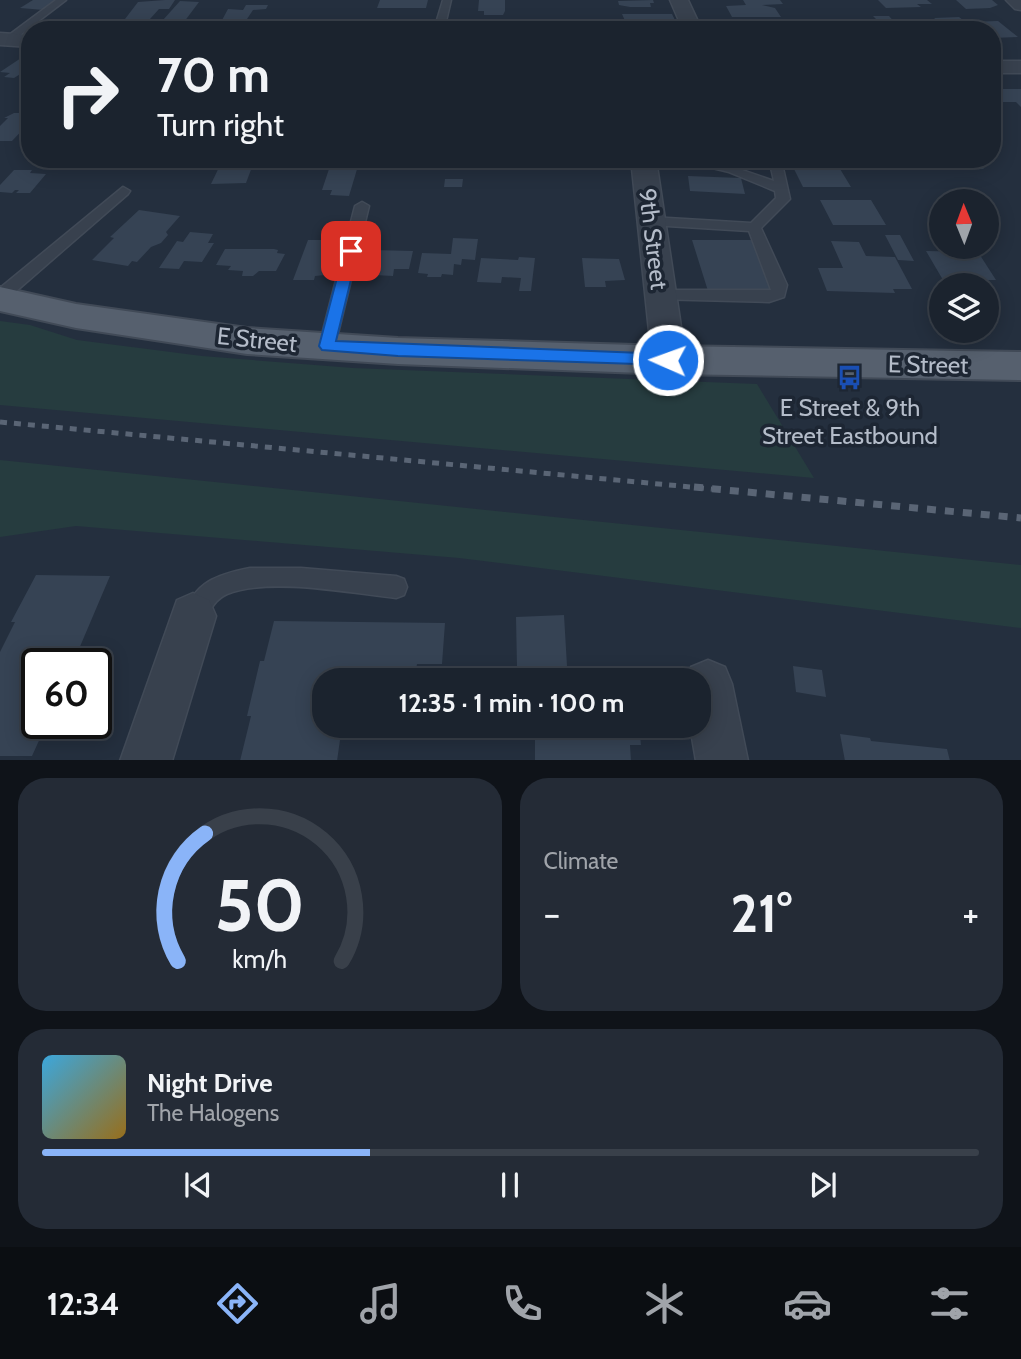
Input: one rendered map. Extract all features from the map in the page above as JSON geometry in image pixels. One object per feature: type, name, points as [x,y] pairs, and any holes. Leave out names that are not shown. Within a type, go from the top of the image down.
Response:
[{"type":"main road","name":"E Street","points":[[0,297],[76,316],[247,341],[398,351],[668,360],[1021,366]]},
{"type":"street","points":[[680,0],[689,21]]},
{"type":"street","points":[[1015,0],[1021,5]]},
{"type":"street","points":[[1001,67],[1021,67]]},
{"type":"street","name":"9th Street","points":[[644,168],[668,360]]},
{"type":"street","points":[[146,760],[193,616]]},
{"type":"street","points":[[711,700],[722,760]]},
{"type":"lane","points":[[31,21],[62,0]]},
{"type":"lane","points":[[441,21],[446,0]]},
{"type":"lane","points":[[4,39],[21,28]]},
{"type":"lane","points":[[731,168],[752,174],[783,190]]},
{"type":"lane","points":[[651,222],[754,227],[783,199],[777,168]]},
{"type":"lane","points":[[0,297],[124,191]]},
{"type":"lane","points":[[327,346],[362,206]]},
{"type":"lane","points":[[660,295],[769,297],[779,293],[779,285],[754,227]]},
{"type":"lane","points":[[193,616],[210,591],[233,580],[257,576],[396,587]]},
{"type":"green space","points":[[0,321],[30,325],[77,340],[202,356],[353,368],[757,384],[814,478],[0,405]]},
{"type":"green space","points":[[0,460],[1021,565],[1021,628],[459,558],[76,526],[0,537]]},
{"type":"building","points":[[33,0],[57,0],[44,10],[20,8]]},
{"type":"building","points":[[175,0],[169,9],[159,9],[150,19],[125,19],[138,2]]},
{"type":"building","points":[[380,0],[428,0],[426,8],[377,8]]},
{"type":"building","points":[[479,0],[505,0],[503,15],[484,15],[484,11],[478,11]]},
{"type":"building","points":[[653,0],[651,7],[619,5],[618,1]]},
{"type":"building","points":[[743,0],[780,0],[783,4],[762,5],[775,8],[781,17],[732,17],[726,6],[746,5]]},
{"type":"building","points":[[878,0],[927,0],[932,4],[886,8]]},
{"type":"building","points":[[956,0],[992,0],[998,5],[966,9]]},
{"type":"building","points":[[180,1],[199,2],[185,21],[162,21]]},
{"type":"building","points":[[246,5],[268,5],[266,9],[253,10],[246,21],[222,21],[228,9],[243,10]]},
{"type":"building","points":[[622,14],[672,14],[675,20],[654,21],[625,21]]},
{"type":"building","points":[[873,16],[889,16],[893,21],[878,21]]},
{"type":"building","points":[[959,17],[964,21],[938,21],[934,18]]},
{"type":"building","points":[[1001,23],[1018,37],[1001,38]]},
{"type":"building","points":[[21,58],[21,74],[14,78],[4,77],[10,73],[0,72]]},
{"type":"building","points":[[1001,89],[1021,89],[1021,107],[1016,102],[1001,102]]},
{"type":"building","points":[[21,113],[21,132],[12,141],[0,141],[0,126],[8,118],[4,118]]},
{"type":"building","points":[[219,168],[252,168],[246,183],[211,184]]},
{"type":"building","points":[[329,168],[357,168],[349,196],[330,195],[332,190],[322,190]]},
{"type":"building","points":[[839,168],[851,187],[803,187],[794,169]]},
{"type":"building","points":[[941,168],[984,169],[943,170]]},
{"type":"building","points":[[14,170],[32,170],[30,173],[46,174],[30,193],[16,193],[19,190],[12,193],[0,192],[0,185]]},
{"type":"building","points":[[688,176],[741,178],[745,194],[690,191]]},
{"type":"building","points":[[445,179],[463,179],[462,187],[444,187]]},
{"type":"building","points":[[820,200],[871,200],[886,225],[833,225]]},
{"type":"building","points":[[139,210],[180,216],[166,232],[168,235],[161,243],[151,247],[137,262],[132,261],[128,266],[92,260],[114,238],[110,237]]},
{"type":"building","points":[[190,232],[213,234],[208,243],[214,243],[202,262],[184,261],[179,269],[159,268],[177,241],[183,242]]},
{"type":"building","points":[[885,235],[900,235],[914,261],[898,260]]},
{"type":"building","points":[[453,238],[478,239],[475,260],[462,259],[461,265],[454,264],[453,275],[427,277],[428,274],[418,273],[422,253],[451,254]]},
{"type":"building","points":[[308,240],[326,240],[324,245],[344,245],[335,274],[315,276],[314,280],[293,280]]},
{"type":"building","points":[[692,240],[752,240],[772,291],[708,291]]},
{"type":"building","points":[[831,241],[859,242],[866,256],[895,257],[912,289],[893,289],[895,293],[827,291],[818,268],[843,268]]},
{"type":"building","points":[[225,249],[274,249],[278,250],[277,253],[285,254],[276,271],[259,271],[253,276],[242,276],[243,271],[228,270],[231,266],[216,265]]},
{"type":"building","points":[[371,250],[413,251],[409,269],[394,269],[393,276],[374,275],[375,268],[366,269]]},
{"type":"building","points":[[519,257],[535,258],[531,291],[519,291],[521,278],[502,277],[501,283],[477,282],[481,258],[518,260]]},
{"type":"building","points":[[582,258],[619,259],[625,280],[605,281],[606,287],[585,287]]},
{"type":"building","points":[[931,259],[982,259],[992,273],[939,273]]},
{"type":"building","points":[[36,575],[110,576],[79,648],[21,648],[21,739],[40,739],[32,756],[0,756],[0,652],[15,622],[11,622]]},
{"type":"building","points":[[564,615],[567,666],[517,667],[516,617]]},
{"type":"building","points":[[274,621],[445,623],[442,664],[417,664],[416,668],[312,668],[312,738],[340,738],[337,760],[240,760],[260,661],[264,661]]},
{"type":"building","points":[[793,666],[822,670],[826,697],[796,692]]},
{"type":"building","points":[[840,734],[870,738],[871,741],[947,749],[950,760],[845,760]]},
{"type":"building","points":[[535,738],[640,738],[641,745],[630,745],[631,760],[535,760]]},
{"type":"railway","points":[[0,422],[712,489]]},
{"type":"railway","points":[[694,487],[1021,518]]},
{"type":"place","name":"E Street & 9th Street Eastbound","points":[[850,377]]},
{"type":"route","points":[[351,251],[327,346],[668,360]]}]
